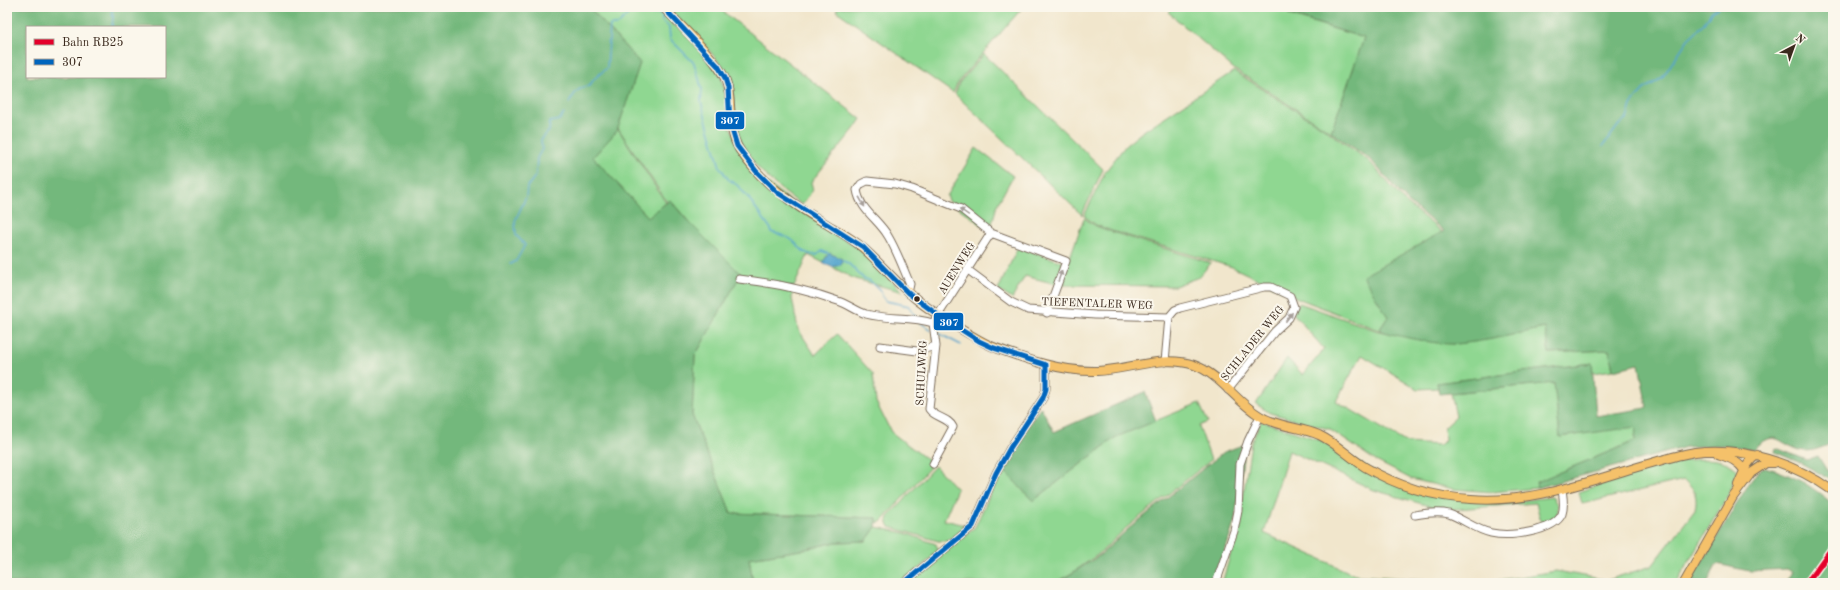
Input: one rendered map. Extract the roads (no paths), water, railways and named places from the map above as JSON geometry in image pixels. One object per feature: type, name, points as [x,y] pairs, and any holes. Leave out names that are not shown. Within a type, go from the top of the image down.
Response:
[{"type":"main road","points":[[663,7],[718,66],[725,78],[728,88],[730,123],[738,146],[756,171],[778,193],[863,247],[908,293],[938,315],[993,347],[1070,370],[1093,371],[1165,362],[1193,365],[1212,375],[1260,416],[1278,424],[1319,436],[1374,472],[1403,485],[1430,493],[1474,500],[1494,500],[1519,497],[1562,489],[1678,456],[1728,451],[1757,456],[1781,464],[1803,473],[1833,491]]},
{"type":"main road","points":[[1709,452],[1734,459],[1748,471]]},
{"type":"main road","points":[[1684,583],[1757,456]]},
{"type":"main road","points":[[1748,471],[1766,463],[1781,464]]},
{"type":"street","points":[[908,293],[910,284],[890,240],[858,196],[857,190],[861,184],[867,181],[895,184],[912,189],[961,209],[991,233],[1066,261],[1047,313]]},
{"type":"street","name":"AUENWEG","points":[[938,315],[991,233]]},
{"type":"street","name":"TIEFENTALER WEG","points":[[968,270],[1020,307],[1028,310],[1047,313],[1169,317]]},
{"type":"street","points":[[739,279],[760,281],[802,290],[840,302],[866,314],[917,318],[933,322],[938,315]]},
{"type":"street","name":"SCHLADER WEG","points":[[1169,317],[1175,310],[1180,308],[1264,287],[1271,287],[1290,296],[1294,307],[1290,318],[1275,331],[1228,390]]},
{"type":"street","points":[[1165,362],[1169,317]]},
{"type":"street","name":"SCHULWEG","points":[[933,322],[936,346],[929,409],[933,413],[948,420],[953,427],[933,464]]},
{"type":"street","points":[[880,346],[917,352],[936,346]]},
{"type":"street","points":[[904,583],[973,526],[1000,467],[1043,398],[1046,389],[1046,364]]},
{"type":"street","points":[[1216,583],[1236,525],[1240,464],[1248,441],[1260,416]]},
{"type":"street","points":[[1415,515],[1432,512],[1448,514],[1490,533],[1506,535],[1527,532],[1550,526],[1560,518],[1564,506],[1562,489]]},
{"type":"water","points":[[829,253],[842,259],[841,265],[833,267],[824,264],[823,262]]},
{"type":"waterway","points":[[111,7],[113,17],[112,26]]},
{"type":"waterway","points":[[640,7],[654,14],[657,12],[662,17],[662,21],[669,27],[670,39],[694,63],[702,89],[701,102],[720,167],[728,179],[737,185],[747,196],[771,229],[771,232],[792,240],[805,253],[817,255],[822,251],[829,254]]},
{"type":"waterway","points":[[1603,146],[1618,126],[1627,119],[1631,105],[1643,90],[1662,78],[1688,39],[1702,26],[1712,11],[1720,7]]},
{"type":"waterway","points":[[569,103],[577,92],[582,88],[589,86],[595,78],[607,68],[610,25],[618,25],[629,13]]},
{"type":"waterway","points":[[511,264],[516,261],[525,245],[516,235],[515,221],[526,197],[527,187],[536,175],[537,158],[542,149],[541,140],[549,131],[550,122],[559,120],[564,114]]},
{"type":"waterway","points":[[842,260],[849,264],[864,279],[869,280],[881,291],[882,296],[886,301],[909,306],[915,316]]},
{"type":"waterway","points":[[921,323],[931,330]]},
{"type":"waterway","points":[[938,333],[961,345]]},
{"type":"rail line","name":"RB25","points":[[1807,583],[1833,547]]}]
